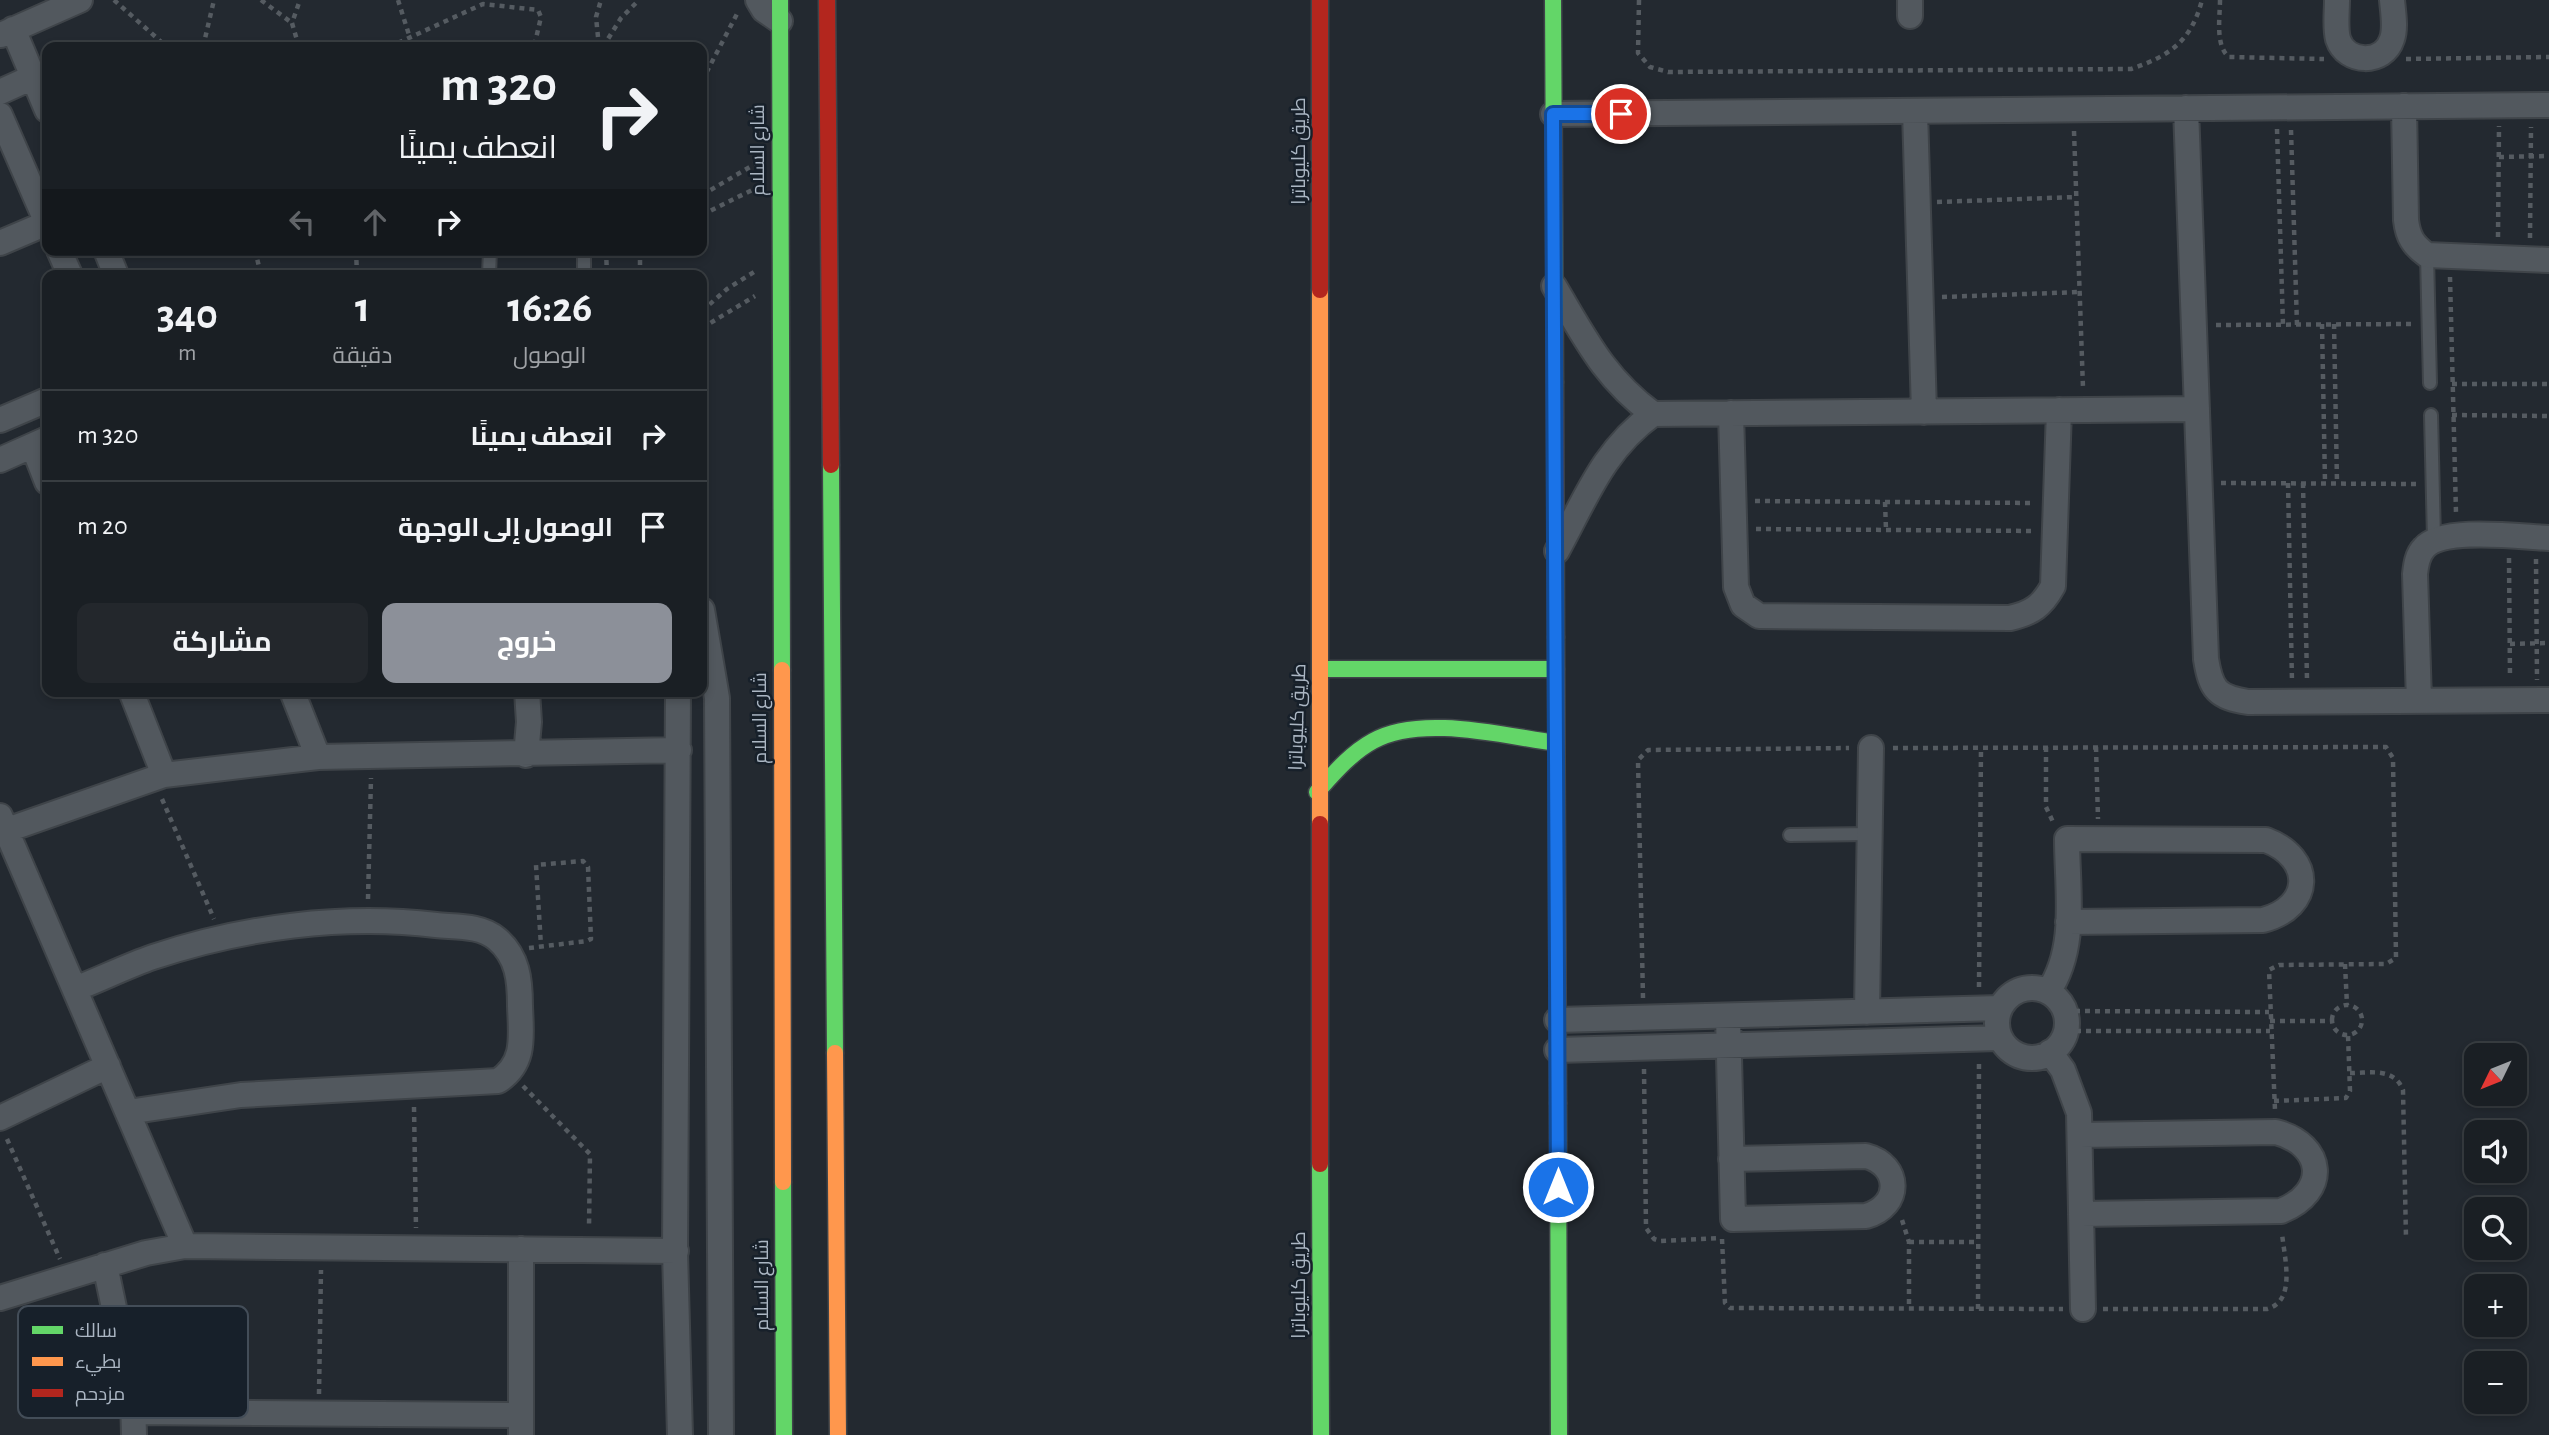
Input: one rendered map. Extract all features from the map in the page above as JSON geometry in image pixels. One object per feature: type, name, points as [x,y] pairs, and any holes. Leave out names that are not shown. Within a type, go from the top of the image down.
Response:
[{"type":"main road","points":[[827,0],[838,1435]]},
{"type":"main road","name":"طريق كليوباترا","points":[[1320,0],[1321,669],[1317,792],[1321,1435]]},
{"type":"main road","points":[[1553,0],[1559,1435]]},
{"type":"main road","name":"شارع السلام","points":[[780,10],[778,177],[784,1435]]},
{"type":"main road","points":[[1321,669],[1556,669]]},
{"type":"main road","points":[[1317,792],[1350,757],[1366,745],[1384,736],[1404,731],[1432,729],[1556,743]]},
{"type":"street","points":[[42,98],[7,32],[80,0]]},
{"type":"street","points":[[758,0],[764,10],[780,10]]},
{"type":"street","points":[[2337,0],[2337,37],[2343,48],[2353,56],[2365,60],[2377,57],[2387,49],[2393,38],[2392,0]]},
{"type":"street","points":[[0,92],[33,77]]},
{"type":"street","points":[[1553,114],[2540,105]]},
{"type":"street","points":[[2404,106],[2408,234],[2415,247],[2438,256],[2540,260]]},
{"type":"street","points":[[2186,108],[2209,682],[2225,698],[2248,702],[2543,700]]},
{"type":"street","points":[[1915,111],[1924,412]]},
{"type":"street","points":[[0,115],[42,212]]},
{"type":"street","points":[[0,243],[42,225]]},
{"type":"street","points":[[1553,285],[1608,374],[1628,396],[1653,414]]},
{"type":"street","points":[[0,420],[42,402]]},
{"type":"street","points":[[1555,555],[1609,455],[1629,432],[1653,414],[2197,409]]},
{"type":"street","points":[[1731,413],[1736,587],[1743,605],[1759,617],[2010,618],[2029,614],[2043,602],[2053,586],[2056,503],[2071,410]]},
{"type":"street","points":[[0,460],[40,442]]},
{"type":"street","points":[[2418,701],[2415,574],[2417,560],[2424,548],[2446,537],[2542,537]]},
{"type":"street","points":[[707,639],[717,698],[721,1435]]},
{"type":"street","points":[[133,697],[159,777]]},
{"type":"street","points":[[294,697],[318,757]]},
{"type":"street","points":[[526,755],[529,722],[527,697]]},
{"type":"street","points":[[678,697],[676,1251],[680,1435]]},
{"type":"street","points":[[1867,1012],[1871,748]]},
{"type":"street","points":[[185,1246],[3,822],[159,777],[318,757],[679,750]]},
{"type":"street","points":[[2048,992],[2065,959],[2068,922],[2067,839],[2266,840],[2285,847],[2298,863],[2302,882],[2296,901],[2282,915],[2263,920],[2068,922]]},
{"type":"street","points":[[75,989],[152,957],[222,938],[316,922],[400,920],[483,930],[507,950],[520,978],[519,1061],[511,1073],[498,1081],[484,1084],[413,1085],[241,1095],[128,1112]]},
{"type":"street","points":[[679,946],[719,945]]},
{"type":"street","points":[[1558,1020],[1989,1008],[2020,990],[2034,988],[2048,992],[2065,1021],[2060,1043],[2050,1052],[2036,1058],[2022,1056],[1989,1038],[1558,1050]]},
{"type":"street","points":[[1989,1008],[1996,1023],[1989,1038]]},
{"type":"street","points":[[1728,1016],[1731,1158],[1727,1228],[1866,1216],[1878,1213],[1888,1205],[1893,1193],[1893,1180],[1888,1168],[1878,1159],[1866,1156],[1731,1158]]},
{"type":"street","points":[[2050,1052],[2073,1091],[2080,1135],[2083,1309]]},
{"type":"street","points":[[3,1126],[108,1066]]},
{"type":"street","points":[[2080,1135],[2276,1132],[2295,1137],[2309,1150],[2315,1169],[2312,1188],[2299,1204],[2281,1211],[2081,1214]]},
{"type":"street","points":[[0,1298],[105,1265],[185,1246],[676,1251]]},
{"type":"street","points":[[248,1417],[319,1413],[521,1425],[521,1249]]},
{"type":"street","points":[[105,1265],[112,1306]]},
{"type":"street","points":[[134,1424],[235,1418]]},
{"type":"lane","points":[[2430,383],[2428,324],[2438,256]]},
{"type":"lane","points":[[2431,415],[2433,484],[2446,537]]},
{"type":"lane","points":[[1790,835],[1870,834]]},
{"type":"path","points":[[114,0],[161,42]]},
{"type":"path","points":[[204,42],[214,0]]},
{"type":"path","points":[[261,0],[292,23]]},
{"type":"path","points":[[298,42],[292,23],[300,0]]},
{"type":"path","points":[[398,0],[410,38]]},
{"type":"path","points":[[600,42],[596,17],[601,0]]},
{"type":"path","points":[[604,42],[621,18],[639,0]]},
{"type":"path","points":[[707,71],[744,0]]},
{"type":"path","points":[[1639,0],[1637,52],[1650,67],[1668,72],[2131,69],[2164,58],[2189,34],[2202,0]]},
{"type":"path","points":[[401,42],[484,2],[538,10],[541,17],[535,42]]},
{"type":"path","points":[[2498,259],[2499,105]]},
{"type":"path","points":[[2540,105],[2531,156],[2540,260]]},
{"type":"path","points":[[2283,107],[2297,325]]},
{"type":"path","points":[[2283,107],[2283,325]]},
{"type":"path","points":[[2071,410],[2080,292],[2074,110]]},
{"type":"path","points":[[707,192],[778,151]]},
{"type":"path","points":[[2499,157],[2549,156]]},
{"type":"path","points":[[707,212],[778,177]]},
{"type":"path","points":[[1917,203],[2077,197]]},
{"type":"path","points":[[2438,256],[2453,384],[2454,415],[2446,537]]},
{"type":"path","points":[[707,307],[727,289],[779,257]]},
{"type":"path","points":[[707,325],[779,281]]},
{"type":"path","points":[[1920,298],[2080,292]]},
{"type":"path","points":[[2322,324],[2325,483]]},
{"type":"path","points":[[2334,324],[2337,483]]},
{"type":"path","points":[[2194,326],[2428,324]]},
{"type":"path","points":[[2430,383],[2549,384]]},
{"type":"path","points":[[2431,415],[2549,416]]},
{"type":"path","points":[[2200,483],[2433,484]]},
{"type":"path","points":[[2288,483],[2300,702]]},
{"type":"path","points":[[2300,702],[2303,483]]},
{"type":"path","points":[[1734,501],[2056,503]]},
{"type":"path","points":[[1885,502],[1886,530]]},
{"type":"path","points":[[1735,529],[2054,531]]},
{"type":"path","points":[[2508,536],[2510,699]]},
{"type":"path","points":[[2542,537],[2536,643],[2543,700]]},
{"type":"path","points":[[2510,644],[2549,643]]},
{"type":"path","points":[[2046,747],[2046,807],[2067,839]]},
{"type":"path","points":[[2096,747],[2098,839]]},
{"type":"path","points":[[1981,748],[1989,1008]]},
{"type":"path","points":[[367,921],[372,756]]},
{"type":"path","points":[[159,777],[222,938]]},
{"type":"path","points":[[507,950],[587,942],[592,937],[588,867],[581,860],[536,865],[541,946]]},
{"type":"path","points":[[2345,964],[2347,1005]]},
{"type":"path","points":[[2347,1005],[2354,1007],[2362,1020],[2358,1030],[2348,1035],[2337,1032],[2332,1021],[2336,1010],[2347,1005]]},
{"type":"path","points":[[2065,1021],[2269,1012]]},
{"type":"path","points":[[2065,1021],[2270,1031]]},
{"type":"path","points":[[2270,1021],[2332,1021]]},
{"type":"path","points":[[2274,1101],[2342,1100],[2349,1095],[2348,1035]]},
{"type":"path","points":[[1978,1309],[1978,1242],[1989,1038]]},
{"type":"path","points":[[1643,1048],[1646,1228],[1654,1239],[1660,1241],[1727,1228],[1725,1303],[1730,1308],[2267,1309],[2277,1306],[2284,1298],[2286,1287],[2281,1211]]},
{"type":"path","points":[[511,1073],[590,1154],[588,1250]]},
{"type":"path","points":[[2350,1073],[2386,1073],[2394,1076],[2403,1090],[2406,1238]]},
{"type":"path","points":[[413,1085],[416,1248]]},
{"type":"path","points":[[3,1126],[67,1276]]},
{"type":"path","points":[[1888,1205],[1899,1215],[1906,1227],[1909,1242],[1909,1308]]},
{"type":"path","points":[[1909,1242],[1978,1242]]},
{"type":"path","points":[[319,1413],[321,1248]]},
{"type":"traffic: fast","points":[[780,0],[782,670]]},
{"type":"traffic: fast","points":[[1553,0],[1555,382]]},
{"type":"traffic: fast","points":[[831,465],[835,1053]]},
{"type":"traffic: fast","points":[[1321,669],[1556,669]]},
{"type":"traffic: fast","points":[[1317,792],[1357,751],[1393,733],[1415,729],[1463,729],[1556,743]]},
{"type":"traffic: fast","points":[[1558,1103],[1559,1435]]},
{"type":"traffic: fast","points":[[1320,1164],[1321,1435]]},
{"type":"traffic: fast","points":[[783,1182],[784,1435]]},
{"type":"traffic: slow","points":[[1320,290],[1320,824]]},
{"type":"traffic: slow","points":[[1556,637],[1558,1103]]},
{"type":"traffic: slow","points":[[782,670],[783,1182]]},
{"type":"traffic: slow","points":[[835,1053],[838,1435]]},
{"type":"traffic: jam","points":[[827,0],[831,465]]},
{"type":"traffic: jam","points":[[1320,0],[1320,290]]},
{"type":"traffic: jam","points":[[1555,382],[1556,637]]},
{"type":"traffic: jam","points":[[1320,824],[1320,1164]]},
{"type":"route","points":[[1558,1187],[1553,114],[1621,114]]}]
